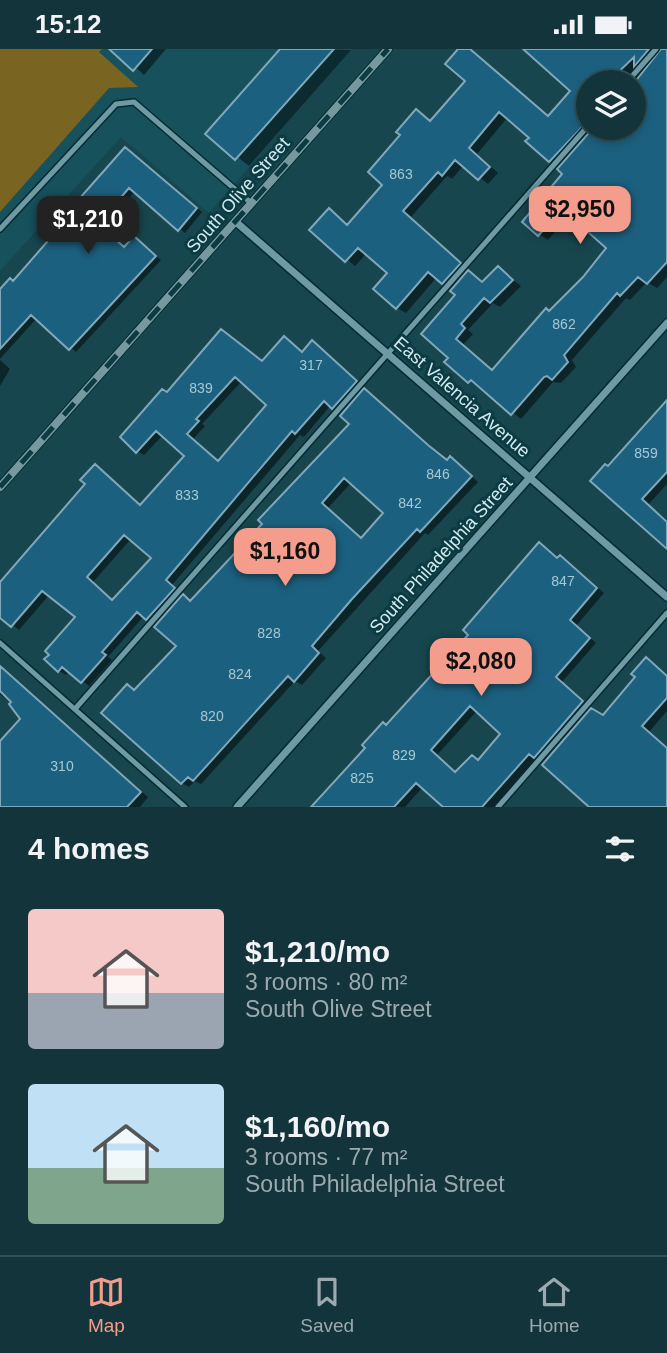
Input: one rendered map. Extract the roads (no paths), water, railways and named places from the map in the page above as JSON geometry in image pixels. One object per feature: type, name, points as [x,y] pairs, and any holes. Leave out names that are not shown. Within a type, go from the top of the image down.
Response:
[{"type":"street","name":"South Olive Street","points":[[0,487],[388,49]]},
{"type":"street","name":"East Valencia Avenue","points":[[236,222],[667,597]]},
{"type":"street","name":"South Philadelphia Street","points":[[237,807],[667,323]]},
{"type":"lane","points":[[638,70],[656,49]]},
{"type":"lane","points":[[0,229],[116,104],[134,102],[251,204]]},
{"type":"lane","points":[[75,709],[576,140]]},
{"type":"lane","points":[[498,807],[667,614]]},
{"type":"lane","points":[[0,643],[185,807]]},
{"type":"railway","points":[[0,487],[388,49]]}]
